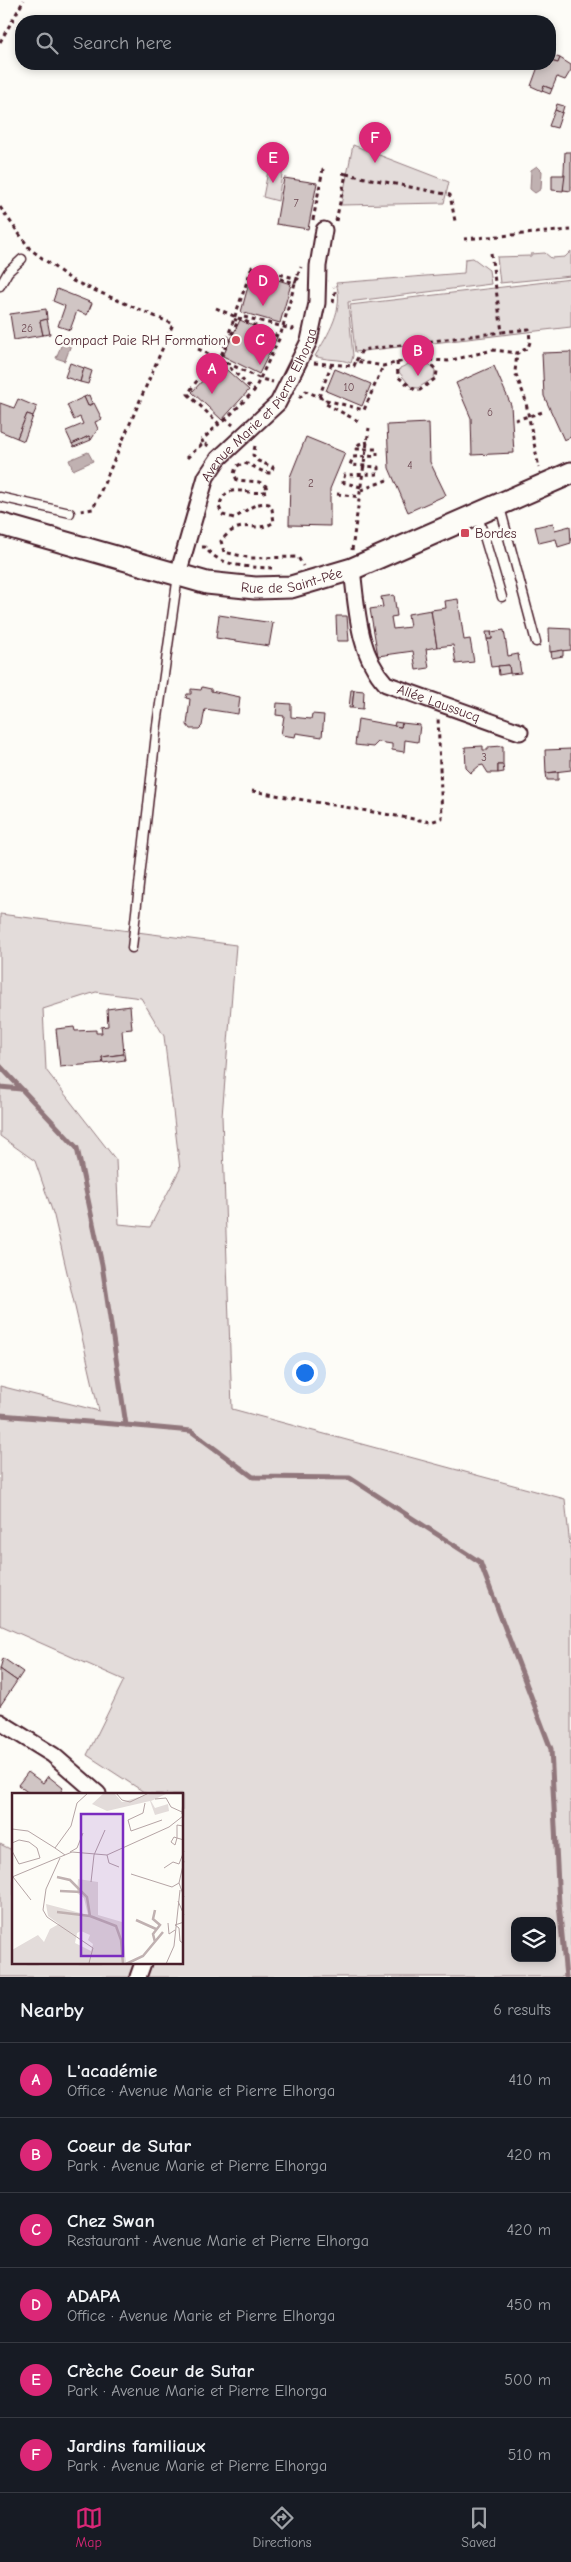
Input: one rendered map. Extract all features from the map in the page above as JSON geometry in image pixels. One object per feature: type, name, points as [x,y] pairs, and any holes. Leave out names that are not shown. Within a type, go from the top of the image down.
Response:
[{"type":"main road","name":"Rue de Saint-Pée","points":[[0,524],[207,583],[255,588],[291,587],[352,569],[571,473]]},
{"type":"street","name":"Avenue Marie et Pierre Elhorga","points":[[178,574],[206,477],[218,460],[278,403],[309,341],[317,303],[318,266],[324,225]]},
{"type":"street","name":"Allée Laussucq","points":[[352,569],[364,651],[374,671],[386,684],[520,732]]},
{"type":"street","points":[[0,1722],[53,1755],[97,1793]]},
{"type":"street","points":[[138,1977],[142,1964]]},
{"type":"lane","points":[[0,286],[8,272],[22,259]]},
{"type":"lane","points":[[0,497],[70,513]]},
{"type":"lane","points":[[499,505],[536,642]]},
{"type":"lane","points":[[477,514],[502,597]]},
{"type":"lane","points":[[132,948],[157,724],[178,574]]},
{"type":"path","points":[[15,15],[24,0]]},
{"type":"path","points":[[0,42],[15,16]]},
{"type":"path","points":[[324,225],[322,169],[326,168]]},
{"type":"path","points":[[339,172],[450,195],[455,221]]},
{"type":"path","points":[[324,225],[346,174]]},
{"type":"path","points":[[0,208],[30,249],[73,281],[173,324],[92,509],[70,513]]},
{"type":"path","points":[[464,239],[571,230]]},
{"type":"path","points":[[491,253],[502,332]]},
{"type":"path","points":[[219,424],[188,394],[196,382],[220,358],[252,267],[298,279],[301,281],[301,287]]},
{"type":"path","points":[[187,458],[203,443],[202,440],[254,390],[261,379],[280,337],[301,267]]},
{"type":"path","points":[[251,270],[295,283]]},
{"type":"path","points":[[216,308],[280,337]]},
{"type":"path","points":[[235,317],[296,328],[298,321]]},
{"type":"path","points":[[315,363],[354,366],[356,361],[362,350],[530,329],[528,348],[517,353],[493,350],[448,361],[412,359],[383,366],[356,361]]},
{"type":"path","points":[[198,349],[261,379],[281,383]]},
{"type":"path","points":[[517,353],[515,372],[525,398],[527,416],[541,475]]},
{"type":"path","points":[[220,358],[254,390]]},
{"type":"path","points":[[397,362],[398,377],[415,390],[420,390],[436,378],[437,371],[428,361]]},
{"type":"path","points":[[318,397],[332,363]]},
{"type":"path","points":[[295,401],[306,391],[326,400],[364,410],[383,366]]},
{"type":"path","points":[[326,400],[326,404],[358,421]]},
{"type":"path","points":[[515,420],[543,412]]},
{"type":"path","points":[[226,418],[226,425]]},
{"type":"path","points":[[226,418],[238,430]]},
{"type":"path","points":[[352,545],[369,428]]},
{"type":"path","points":[[203,443],[208,447],[214,442]]},
{"type":"path","points":[[368,442],[358,444],[356,449],[377,449],[377,456],[353,457],[350,465],[378,467],[378,474],[345,474],[342,482],[361,489],[387,480]]},
{"type":"path","points":[[251,443],[255,446],[253,455],[258,460],[273,467],[271,474],[264,473],[253,464],[242,463],[236,467],[234,474],[238,480],[259,482],[266,486],[266,492],[259,494],[238,490],[229,492],[222,498],[219,507],[223,515],[234,518],[248,508],[261,503],[269,504],[272,509],[274,522],[269,526],[247,526],[229,531],[222,541],[224,552],[251,558],[298,557],[302,562],[304,574]]},
{"type":"path","points":[[337,494],[360,497]]},
{"type":"path","points":[[186,544],[205,547],[211,555],[224,562],[276,568]]},
{"type":"path","points":[[294,568],[312,566]]},
{"type":"path","points":[[252,791],[431,822],[442,818],[437,701]]},
{"type":"shaded area","points":[[353,145],[449,182],[444,203],[341,205]]},
{"type":"shaded area","points":[[269,166],[283,168],[278,201],[263,197]]},
{"type":"shaded area","points":[[537,166],[542,171],[541,189],[535,193],[530,189],[531,170]]},
{"type":"shaded area","points":[[571,251],[571,276],[500,283],[497,257],[531,256],[531,254],[545,253],[551,258],[565,257]]},
{"type":"shaded area","points":[[473,258],[489,270],[491,284],[348,302],[353,356],[351,363],[315,356],[330,330],[337,312],[338,292],[336,283],[464,273],[465,259]]},
{"type":"shaded area","points":[[571,279],[571,327],[355,352],[350,305]]},
{"type":"shaded area","points":[[65,336],[73,339],[65,361],[56,358]]},
{"type":"shaded area","points":[[411,363],[429,364],[435,370],[434,378],[418,388],[411,387],[399,372],[400,368]]},
{"type":"shaded area","points":[[88,452],[93,461],[73,470],[69,460]]},
{"type":"shaded area","points":[[0,914],[236,945],[222,1116],[232,1409],[565,1499],[571,1556],[571,1977],[0,1977],[0,1844],[12,1850],[12,1964],[184,1964],[184,1793],[145,1793],[87,1755],[124,1680],[0,1625],[0,1386],[99,1411],[54,1216],[35,1161],[0,1136]],"holes":[[[96,992],[141,998],[164,1036],[180,1169],[150,1227],[119,1224],[116,1160],[46,1070],[43,1009]]]},
{"type":"building","points":[[556,57],[560,58],[558,63],[556,62]]},
{"type":"building","points":[[560,58],[571,65],[571,70],[565,80],[557,77],[552,89],[544,86],[542,91],[531,86],[537,70],[556,70],[556,62],[558,63]]},
{"type":"building","points":[[544,86],[552,89],[550,94],[542,91]]},
{"type":"building","points":[[557,104],[564,106],[562,113],[555,110]]},
{"type":"building","points":[[555,110],[562,113],[557,128],[549,126]]},
{"type":"building","points":[[565,152],[571,152],[571,191],[563,190]]},
{"type":"building","points":[[552,175],[565,175],[563,191],[552,190]]},
{"type":"building","points":[[284,178],[317,183],[308,229],[276,224]]},
{"type":"building","points":[[252,272],[291,284],[280,323],[241,312]]},
{"type":"building","points":[[57,289],[92,303],[87,315],[77,311],[70,330],[58,326],[65,306],[53,301]]},
{"type":"building","points":[[46,309],[47,319],[40,321],[43,335],[14,340],[10,314]]},
{"type":"building","points":[[47,319],[50,334],[43,335],[40,321]]},
{"type":"building","points":[[240,320],[277,337],[259,374],[223,356]]},
{"type":"building","points":[[571,352],[571,437],[564,440],[544,396],[542,353]]},
{"type":"building","points":[[70,363],[84,368],[80,382],[65,377]]},
{"type":"building","points":[[219,363],[249,390],[222,420],[192,392]]},
{"type":"building","points":[[494,366],[511,405],[514,453],[472,455],[471,418],[456,383]]},
{"type":"building","points":[[84,368],[92,371],[88,384],[80,382]]},
{"type":"building","points":[[335,369],[371,384],[362,406],[326,391]]},
{"type":"building","points":[[89,395],[92,403],[88,406],[84,397]]},
{"type":"building","points":[[84,397],[88,406],[94,403],[102,419],[95,422],[98,429],[91,440],[89,436],[72,444],[66,431],[83,424],[80,417],[74,420],[67,405]]},
{"type":"building","points":[[18,399],[37,407],[33,416],[27,414],[17,438],[0,431],[0,403],[14,408]]},
{"type":"building","points":[[27,414],[33,416],[24,441],[17,438]]},
{"type":"building","points":[[429,423],[430,462],[446,495],[408,512],[389,468],[387,425]]},
{"type":"building","points":[[89,436],[91,440],[74,447],[72,444]]},
{"type":"building","points":[[306,437],[345,453],[330,489],[330,526],[289,525],[290,477]]},
{"type":"building","points":[[553,523],[555,530],[570,526],[571,543],[558,547],[556,539],[539,543],[535,527]]},
{"type":"building","points":[[394,595],[397,616],[391,617],[393,629],[410,627],[408,614],[431,610],[437,647],[426,649],[429,668],[416,670],[413,651],[378,656],[370,609],[383,607],[381,597]]},
{"type":"building","points":[[458,599],[464,640],[470,639],[474,662],[456,664],[453,645],[437,647],[431,610],[446,608],[445,601]]},
{"type":"building","points":[[219,615],[273,623],[269,646],[216,638]]},
{"type":"building","points":[[336,616],[347,616],[349,641],[337,641]]},
{"type":"building","points":[[549,628],[571,629],[571,650],[550,652]]},
{"type":"building","points":[[504,630],[508,656],[518,654],[521,673],[510,674],[509,665],[491,667],[487,639],[492,639],[491,632]]},
{"type":"building","points":[[486,632],[491,632],[492,639],[487,639]]},
{"type":"building","points":[[563,650],[563,656],[552,658],[551,652]]},
{"type":"building","points":[[509,665],[510,673],[499,675],[498,666]]},
{"type":"building","points":[[202,687],[211,689],[211,691],[240,697],[238,714],[205,709],[202,726],[199,729],[190,729],[187,725],[190,699],[186,698],[187,694],[191,694],[191,689],[201,690]]},
{"type":"building","points":[[351,690],[354,690],[352,708],[349,708]]},
{"type":"building","points":[[354,690],[364,691],[363,709],[352,708]]},
{"type":"building","points":[[277,703],[291,704],[291,717],[311,719],[312,714],[324,715],[322,737],[296,733],[295,737],[281,735],[284,716],[276,715]]},
{"type":"building","points":[[358,719],[401,727],[402,723],[420,725],[418,742],[405,740],[404,752],[392,750],[392,744],[378,742],[373,747],[355,745]]},
{"type":"building","points":[[395,722],[402,723],[401,727],[394,726]]},
{"type":"building","points":[[483,746],[483,750],[488,750],[488,747],[503,746],[503,765],[498,765],[498,773],[488,773],[483,765],[471,773],[466,768],[465,747]]},
{"type":"building","points":[[571,749],[571,770],[546,773],[545,750]]},
{"type":"building","points":[[498,765],[503,765],[504,772],[498,773]]},
{"type":"building","points":[[558,772],[558,780],[547,780],[546,773]]},
{"type":"building","points":[[130,1006],[132,1029],[122,1030],[124,1054],[102,1057],[103,1063],[60,1067],[56,1029],[74,1027],[75,1031],[96,1030],[96,1033],[102,1033],[101,1027],[108,1026],[107,1009]]},
{"type":"building","points":[[124,1054],[125,1060],[103,1063],[102,1057]]},
{"type":"building","points":[[3,1658],[23,1672],[17,1681],[0,1669]]},
{"type":"building","points":[[0,1669],[17,1681],[0,1706]]},
{"type":"building","points":[[28,1772],[43,1783],[48,1776],[63,1788],[60,1793],[29,1793],[18,1785]]},
{"type":"waterway","points":[[0,1066],[77,1148],[102,1265],[126,1425],[191,1431],[253,1477],[350,1478],[480,1562],[551,1749],[559,1904],[566,1977]]},
{"type":"waterway","points":[[0,1087],[21,1089]]},
{"type":"waterway","points":[[0,1415],[126,1425]]},
{"type":"place","name":"Jardins familiaux","points":[[375,163]]},
{"type":"place","name":"Crèche Coeur de Sutar","points":[[273,183]]},
{"type":"place","name":"ADAPA","points":[[263,306]]},
{"type":"place","name":"Compact Paie RH Formation","points":[[236,340]]},
{"type":"place","name":"Chez Swan","points":[[260,365]]},
{"type":"place","name":"Coeur de Sutar","points":[[418,376]]},
{"type":"place","name":"L'académie","points":[[212,394]]},
{"type":"place","name":"Bordes","points":[[465,533]]}]
